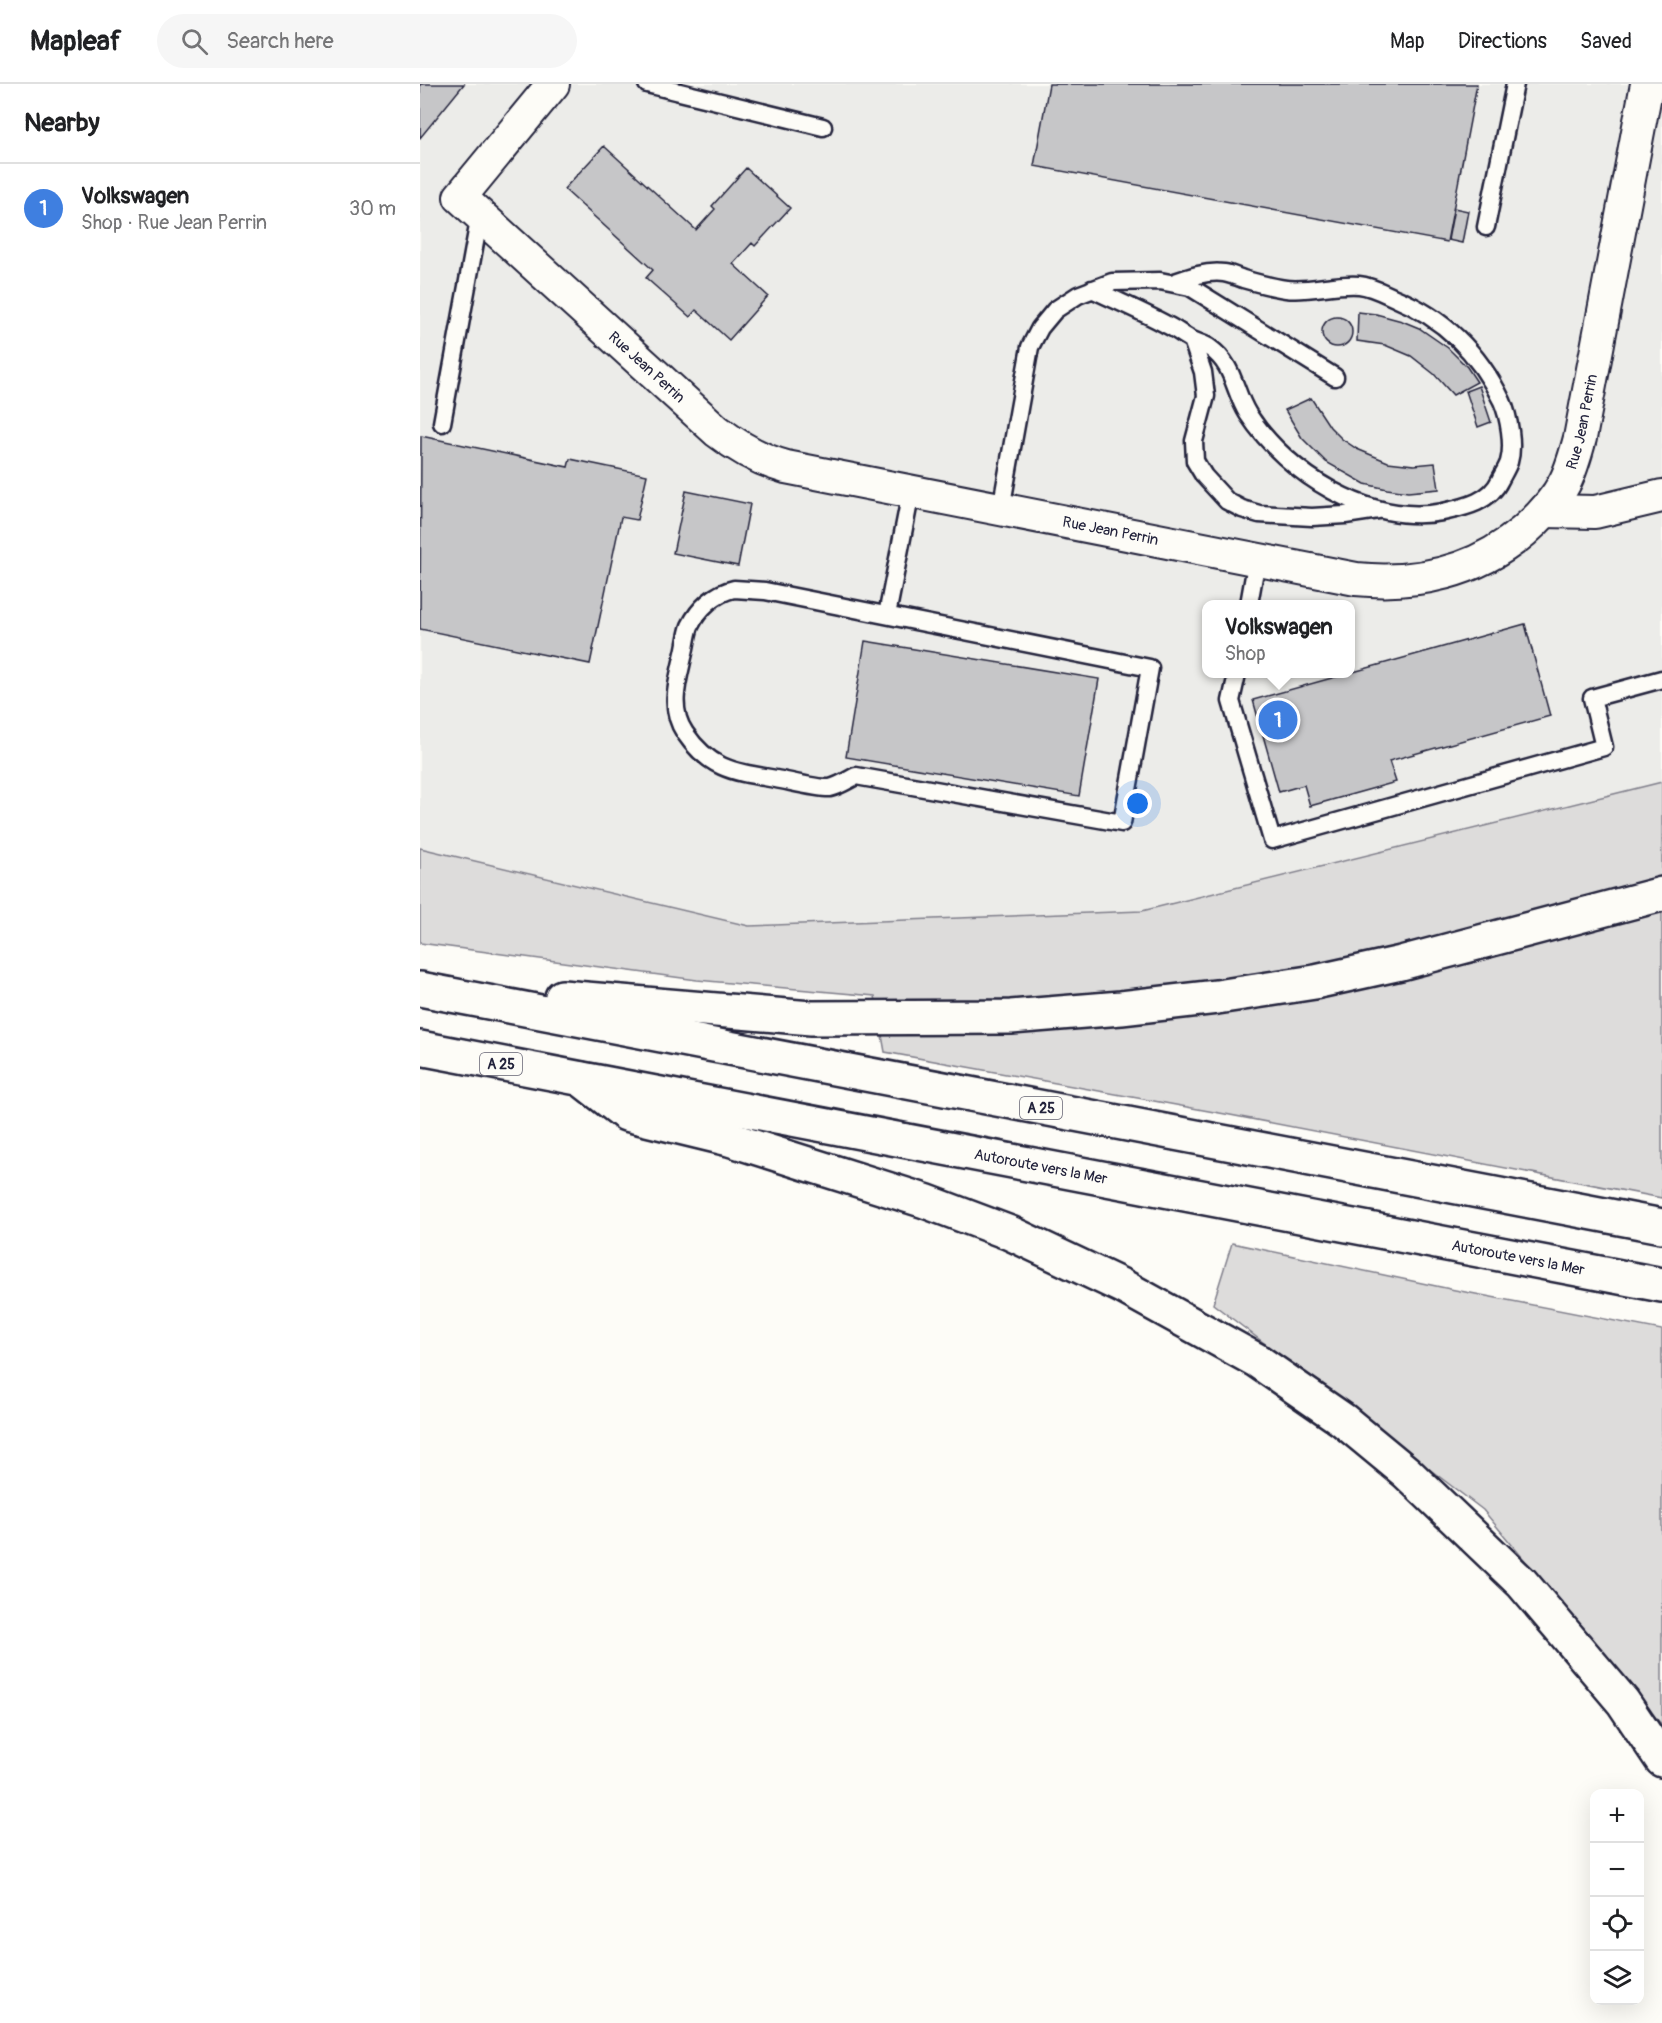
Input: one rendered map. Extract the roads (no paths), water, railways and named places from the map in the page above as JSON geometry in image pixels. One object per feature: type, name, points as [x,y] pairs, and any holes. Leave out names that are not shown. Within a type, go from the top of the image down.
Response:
[{"type":"highway","points":[[420,987],[811,1018],[1011,1017],[1164,1003],[1315,982],[1401,963],[1662,894]]},
{"type":"highway","name":"A 25","points":[[420,987],[1662,1226]]},
{"type":"highway","name":"Autoroute vers la Mer","points":[[420,1048],[1662,1285]]},
{"type":"highway","points":[[581,1079],[626,1114],[750,1145],[925,1200],[1010,1233],[1122,1286],[1256,1360],[1343,1420],[1406,1472],[1521,1583],[1623,1702],[1662,1760]]},
{"type":"street","name":"Rue Jean Perrin","points":[[553,84],[460,197],[717,431],[738,447],[767,462],[786,467],[1356,579],[1377,581],[1432,576],[1477,562],[1498,551],[1545,511],[1564,483],[1580,438],[1647,84]]},
{"type":"street","points":[[1545,511],[1595,513],[1662,496]]},
{"type":"lane","points":[[647,84],[823,127]]},
{"type":"lane","points":[[1486,227],[1515,84]]},
{"type":"lane","points":[[442,423],[480,215]]},
{"type":"lane","points":[[1092,289],[1169,326],[1192,340],[1209,346],[1227,362],[1238,394],[1248,413],[1286,458],[1323,486],[1343,496],[1382,509],[1413,515],[1454,509],[1474,503],[1487,497],[1497,487],[1509,461],[1510,428],[1506,410],[1491,380],[1462,340],[1435,318],[1413,305],[1362,285],[1340,285],[1309,290],[1289,289],[1226,273],[1195,275],[1172,283]]},
{"type":"lane","points":[[1001,509],[1030,347],[1040,328],[1055,310],[1092,289],[1112,282],[1160,281],[1190,287],[1335,377]]},
{"type":"lane","points":[[1192,340],[1203,372],[1206,396],[1194,441],[1195,461],[1204,476],[1227,501],[1259,514],[1312,517],[1382,509]]},
{"type":"lane","points":[[887,615],[911,492]]},
{"type":"lane","points":[[1250,600],[1257,559]]},
{"type":"lane","points":[[734,589],[765,591],[887,615],[1150,668],[1122,823],[856,777],[830,788],[734,772],[715,763],[698,749],[684,732],[675,710],[675,696],[690,626],[701,610],[721,592],[734,589]]},
{"type":"lane","points":[[1235,678],[1232,701],[1272,840],[1604,747],[1592,698],[1662,679]]},
{"type":"place","name":"Volkswagen","points":[[1278,720]]}]
